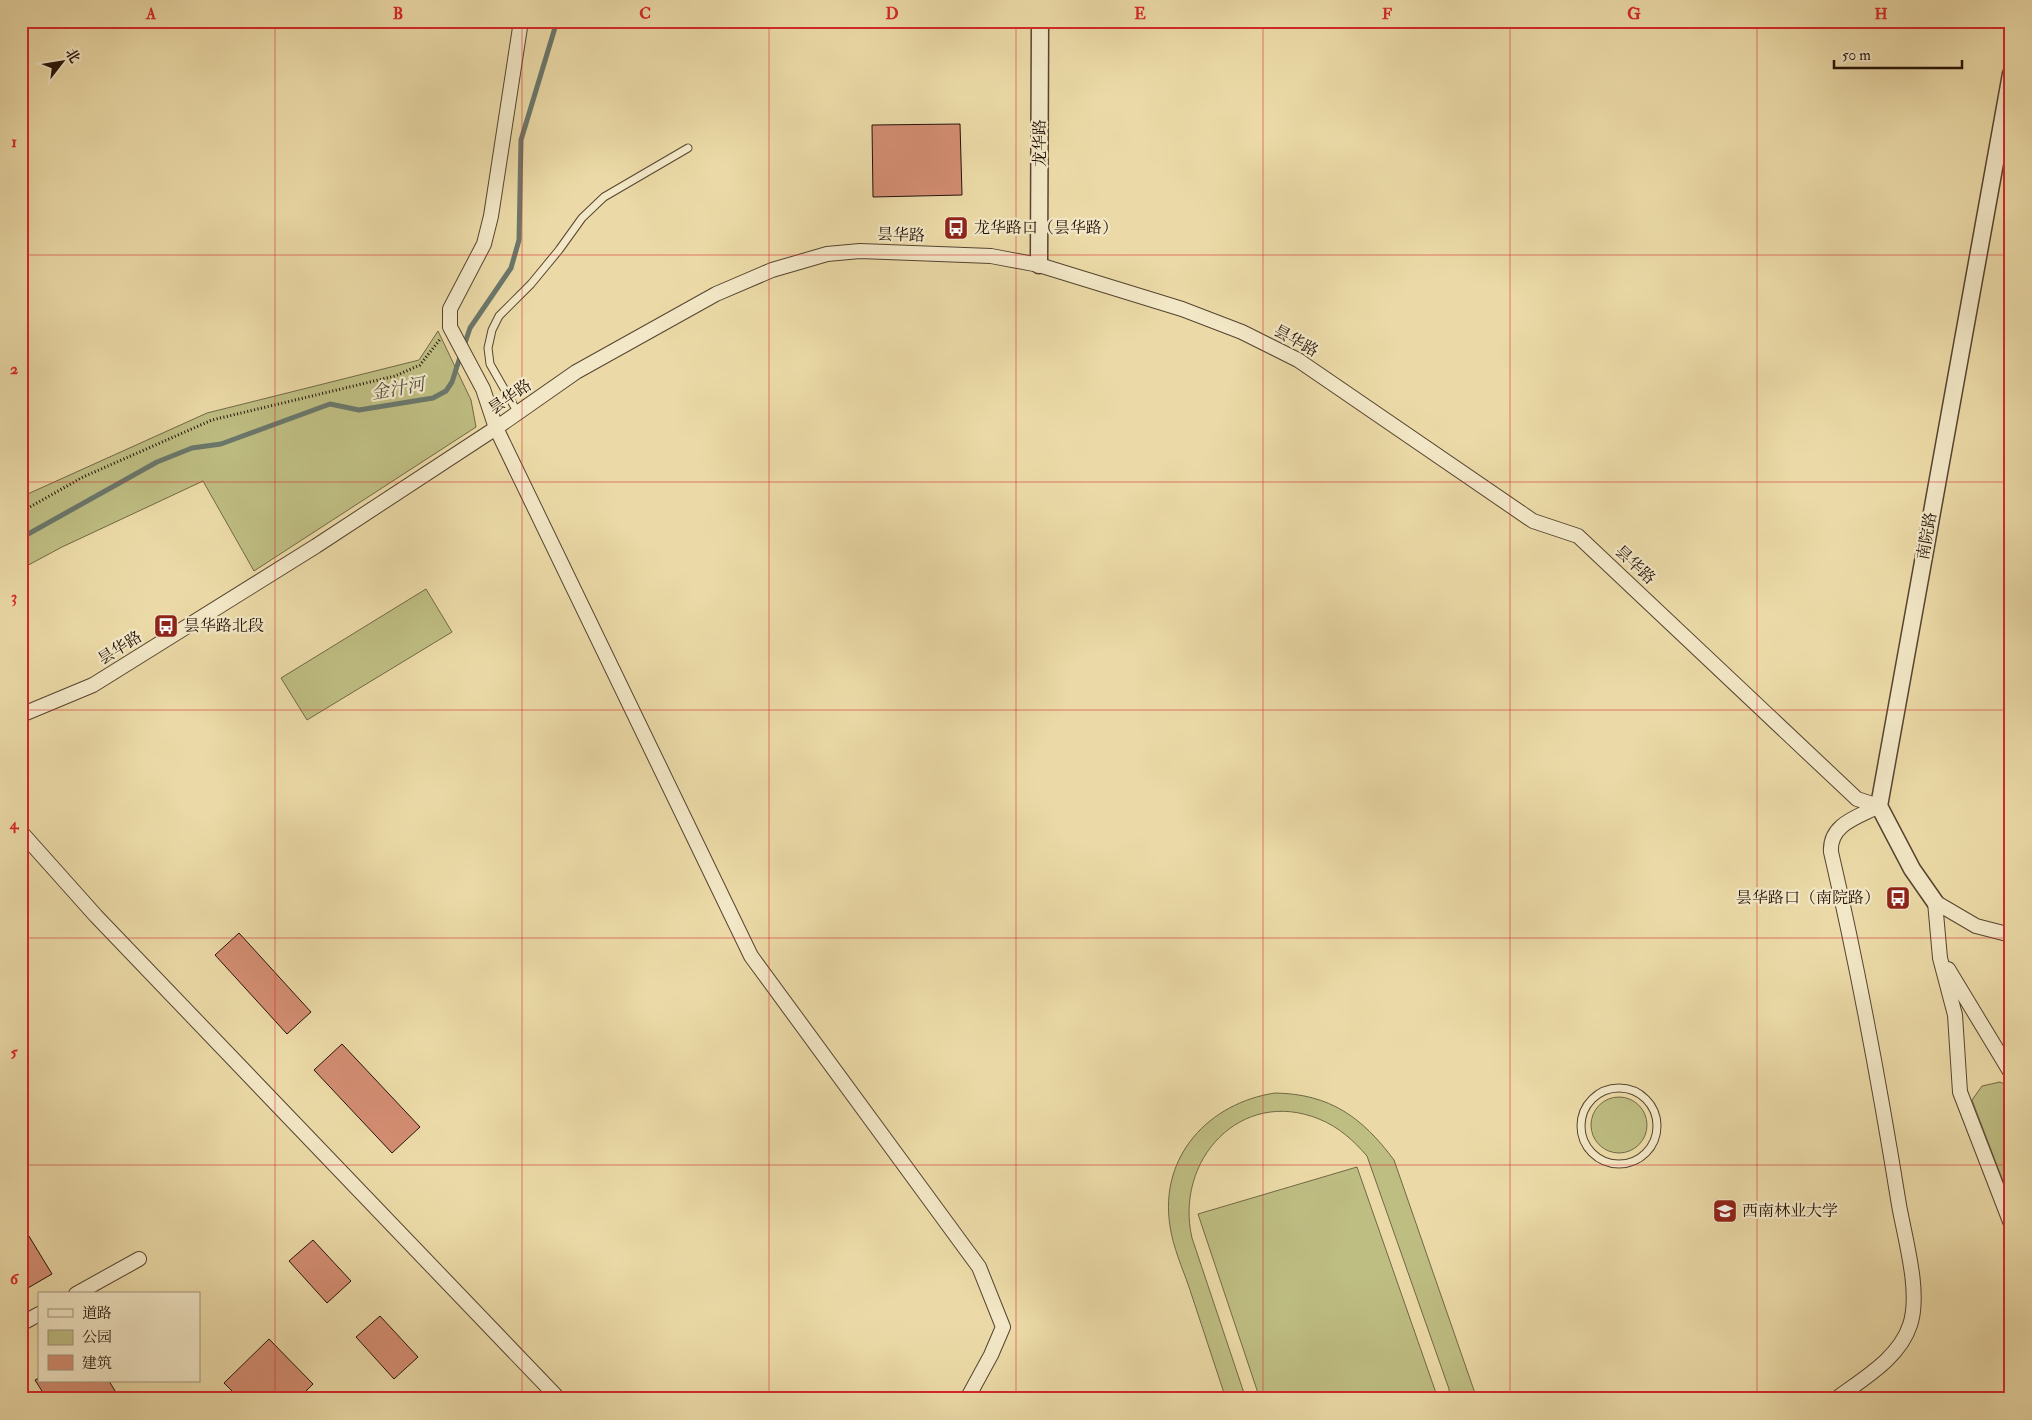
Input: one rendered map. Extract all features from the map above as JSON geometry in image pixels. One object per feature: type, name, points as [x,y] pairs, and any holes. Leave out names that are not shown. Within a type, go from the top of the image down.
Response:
[{"type":"street","points":[[521,21],[491,216],[484,244],[450,309],[450,327],[483,390],[496,428],[752,956],[979,1267],[1003,1326],[991,1355],[967,1399]]},
{"type":"street","name":"龙华路","points":[[1039,265],[1040,21]]},
{"type":"street","name":"南院路","points":[[1879,806],[2011,74]]},
{"type":"street","name":"昙华路","points":[[21,716],[93,685],[316,546],[496,428],[576,372],[716,294],[772,270],[818,256],[860,251],[990,256],[1039,265],[1182,309],[1250,336],[1298,360],[1533,521],[1578,536],[1856,800],[1879,806]]},
{"type":"street","points":[[1836,1399],[1874,1371],[1892,1354],[1910,1326],[1913,1309],[1912,1283],[1888,1133],[1847,923],[1831,852],[1830,843],[1838,828],[1879,806],[1912,868],[1935,902],[1976,926],[2011,935]]},
{"type":"street","points":[[21,832],[96,916],[559,1399]]},
{"type":"street","points":[[1935,902],[1940,958],[1955,1015],[1960,1092],[2011,1224]]},
{"type":"street","points":[[1940,958],[2011,1073]]},
{"type":"street","points":[[80,1292],[139,1259]]},
{"type":"street","points":[[21,1324],[38,1315]]},
{"type":"lane","points":[[518,413],[490,364],[490,339],[499,316],[531,284],[582,218],[604,197],[633,178],[688,148]]},
{"type":"lane","points":[[1626,1089],[1636,1092],[1651,1105],[1655,1114],[1656,1134],[1653,1143],[1640,1158],[1631,1162],[1612,1163],[1602,1160],[1588,1147],[1582,1128],[1582,1119],[1591,1101],[1598,1094],[1607,1090],[1626,1089]]},
{"type":"path","points":[[21,512],[83,477],[212,420],[395,376],[420,365],[450,327]]},
{"type":"green space","points":[[438,331],[471,400],[476,427],[254,571],[203,481],[62,547],[21,569],[21,497],[207,413],[419,360]]},
{"type":"green space","points":[[426,589],[452,632],[307,720],[281,678]]},
{"type":"green space","points":[[2000,1082],[2011,1087],[2011,1202],[1972,1100],[1982,1086]]},
{"type":"green space","points":[[1275,1093],[1295,1094],[1312,1098],[1328,1103],[1343,1111],[1370,1132],[1394,1160],[1477,1399],[1449,1399],[1449,1389],[1367,1156],[1340,1130],[1333,1126],[1319,1119],[1290,1112],[1264,1113],[1240,1122],[1220,1137],[1204,1158],[1193,1182],[1189,1209],[1192,1238],[1246,1399],[1226,1399],[1173,1242],[1169,1201],[1172,1177],[1181,1156],[1194,1137],[1210,1121],[1229,1108],[1251,1099]]},
{"type":"green space","points":[[1614,1097],[1624,1097],[1639,1105],[1645,1114],[1647,1125],[1645,1136],[1639,1145],[1624,1153],[1614,1153],[1603,1148],[1596,1141],[1591,1130],[1591,1120],[1596,1109],[1603,1102]]},
{"type":"green space","points":[[1357,1167],[1436,1393],[1417,1399],[1260,1399],[1198,1214]]},
{"type":"building","points":[[960,124],[962,195],[873,197],[872,125]]},
{"type":"building","points":[[239,933],[311,1012],[287,1034],[215,955]]},
{"type":"building","points":[[342,1044],[420,1127],[392,1153],[314,1070]]},
{"type":"building","points":[[21,1223],[52,1274],[21,1292]]},
{"type":"building","points":[[313,1240],[351,1281],[327,1303],[289,1261]]},
{"type":"building","points":[[380,1316],[418,1357],[394,1379],[356,1337]]},
{"type":"building","points":[[269,1339],[313,1384],[298,1399],[240,1399],[224,1383]]},
{"type":"building","points":[[38,1378],[38,1382],[110,1382],[120,1399],[47,1399],[35,1380]]},
{"type":"waterway","name":"金汁河","points":[[464,346],[470,328],[511,268],[519,240],[521,140],[557,21]]},
{"type":"waterway","name":"金汁河","points":[[21,538],[157,462],[192,448],[221,444],[330,404],[359,410],[433,398],[446,391],[452,382],[461,354]]},
{"type":"place","name":"龙华路口（昙华路）","points":[[956,228]]},
{"type":"place","name":"昙华路北段","points":[[166,626]]},
{"type":"place","name":"昙华路口（南院路）","points":[[1898,898]]},
{"type":"place","name":"西南林业大学","points":[[1725,1211]]}]
